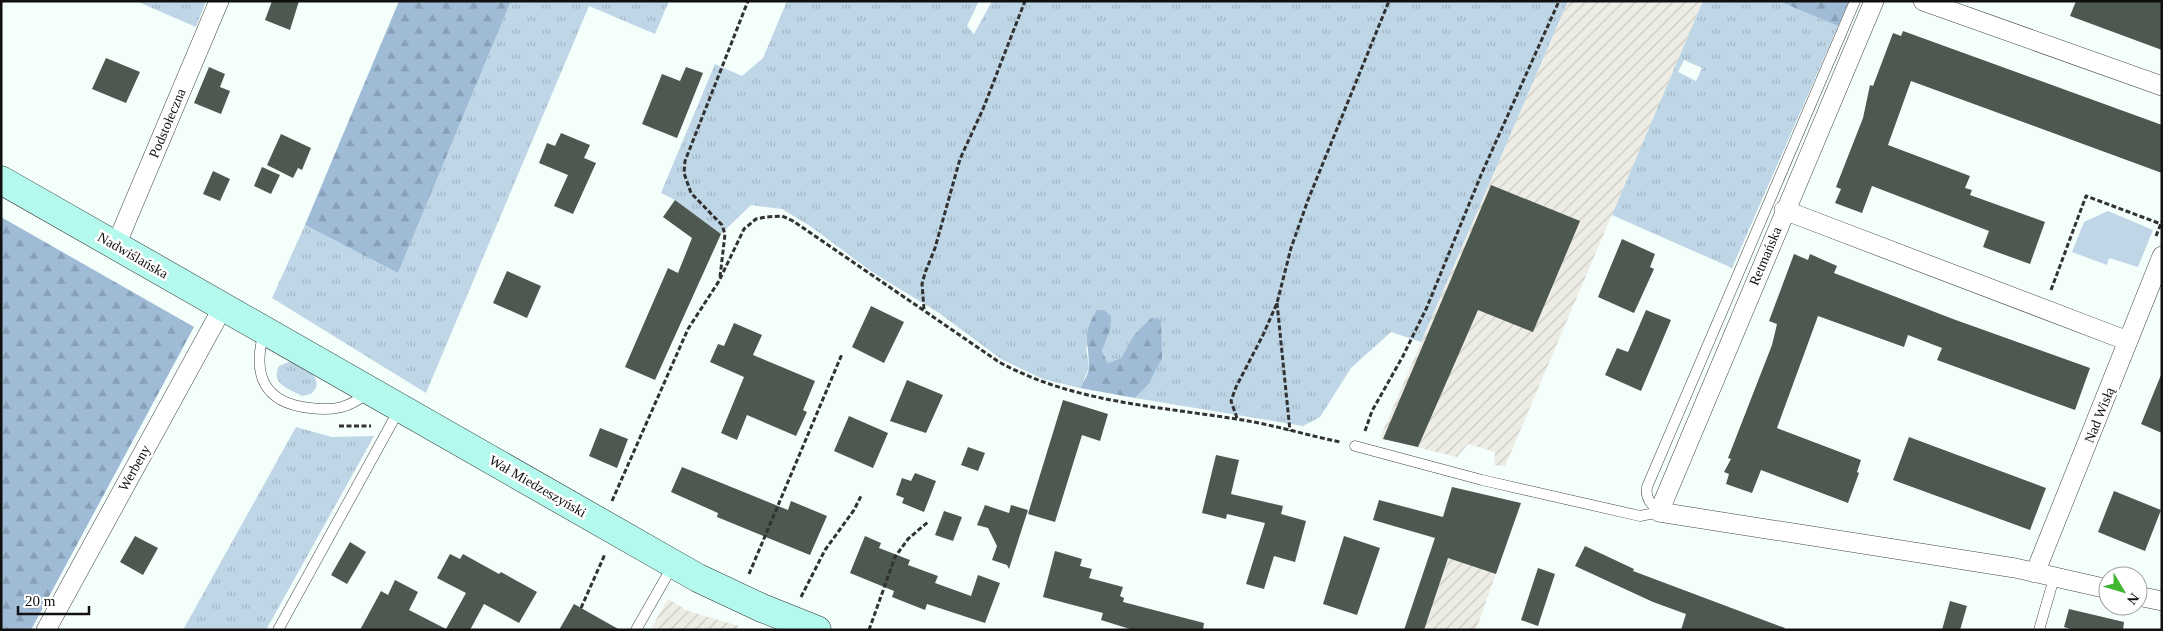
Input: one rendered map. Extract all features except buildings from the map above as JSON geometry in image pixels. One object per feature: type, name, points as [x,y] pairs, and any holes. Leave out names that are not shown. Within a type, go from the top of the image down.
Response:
[{"type":"main road","name":"Nadwiślańska","points":[[1,180],[265,331]]},
{"type":"main road","name":"Wał Miedzeszyński","points":[[265,331],[370,391],[396,416],[602,523],[739,598],[817,630]]},
{"type":"street","name":"Podstołeczna","points":[[116,245],[219,1]]},
{"type":"street","name":"Retmańska","points":[[1659,512],[1784,210],[1874,1]]},
{"type":"street","points":[[1923,1],[2162,86]]},
{"type":"street","points":[[1784,210],[2128,342]]},
{"type":"street","name":"Nad Wisłą","points":[[2035,573],[2128,342],[2158,249]]},
{"type":"street","name":"Werbeny","points":[[46,630],[223,307]]},
{"type":"street","points":[[1659,512],[2015,568],[2098,587]]},
{"type":"street","points":[[2148,598],[2162,601]]},
{"type":"lane","points":[[1659,512],[1648,500],[1647,487],[1855,1]]},
{"type":"lane","points":[[265,331],[259,361],[260,373],[264,384],[276,398],[302,408],[328,410],[353,404],[370,391]]},
{"type":"lane","points":[[278,630],[396,416]]},
{"type":"lane","points":[[1355,446],[1482,480],[1640,516],[1659,512]]},
{"type":"lane","points":[[636,630],[674,564]]},
{"type":"lane","points":[[2039,630],[2054,578]]},
{"type":"path","points":[[720,280],[725,234],[722,225],[692,193],[684,173],[685,160],[748,1]]},
{"type":"path","points":[[924,309],[922,284],[935,248],[960,159],[983,108],[1025,1]]},
{"type":"path","points":[[1237,419],[1231,400],[1277,302],[1291,248],[1308,200],[1389,1]]},
{"type":"path","points":[[1367,449],[1364,436],[1372,411],[1403,356],[1427,307],[1481,175],[1559,1]]},
{"type":"path","points":[[2043,309],[2086,196],[2161,222],[2158,249]]},
{"type":"path","points":[[602,523],[688,329],[720,280],[744,230],[749,223],[766,216],[782,216],[801,226],[999,362],[1022,375],[1051,386],[1095,397],[1161,409],[1237,419],[1355,446]]},
{"type":"path","points":[[1277,302],[1290,431]]},
{"type":"path","points":[[739,598],[842,354]]},
{"type":"path","points":[[332,426],[396,416]]},
{"type":"path","points":[[790,620],[825,550],[862,496]]},
{"type":"path","points":[[868,630],[895,557],[908,539],[929,521]]},
{"type":"path","points":[[581,608],[606,552]]},
{"type":"shaded area","points":[[1568,1],[1703,1],[1505,466],[1494,465],[1495,452],[1468,444],[1457,457],[1380,438]]},
{"type":"shaded area","points":[[1452,487],[1496,573],[1476,630],[1404,630]]},
{"type":"shaded area","points":[[668,599],[688,611],[739,626],[737,630],[650,630]]},
{"type":"green space","points":[[136,1],[206,1],[196,27]]},
{"type":"green space","points":[[399,1],[511,1],[398,273],[305,225]]},
{"type":"green space","points":[[511,1],[669,1],[655,34],[589,6],[426,393],[272,298],[305,225],[398,273]]},
{"type":"green space","points":[[787,1],[979,1],[967,26],[974,34],[992,1],[1568,1],[1421,342],[1391,332],[1351,368],[1320,417],[1303,426],[1135,398],[1147,386],[1134,335],[1121,358],[1108,363],[1102,351],[1110,331],[1086,347],[1089,368],[1080,388],[1043,379],[1001,359],[939,313],[872,272],[810,226],[782,209],[751,205],[721,234],[675,200],[661,193],[715,64],[742,76],[763,58]]},
{"type":"green space","points":[[1703,1],[1778,1],[1838,26],[1732,268],[1612,215]],"holes":[[[1684,60],[1702,68],[1696,81],[1678,72]]]},
{"type":"green space","points":[[1778,1],[1849,1],[1838,26]]},
{"type":"green space","points":[[2108,211],[2153,230],[2138,267],[2109,258],[2107,265],[2072,252],[2084,222]]},
{"type":"green space","points":[[1,217],[194,327],[31,630],[1,630]]},
{"type":"green space","points":[[1097,310],[1104,310],[1111,316],[1110,331],[1102,351],[1108,363],[1121,358],[1134,335],[1152,317],[1161,321],[1162,359],[1147,386],[1135,398],[1080,388],[1089,370],[1087,332]]},
{"type":"green space","points":[[291,361],[307,370],[315,378],[316,388],[311,394],[302,396],[279,382],[277,372],[279,366]]},
{"type":"green space","points":[[296,427],[332,437],[374,436],[266,630],[183,630]]}]
